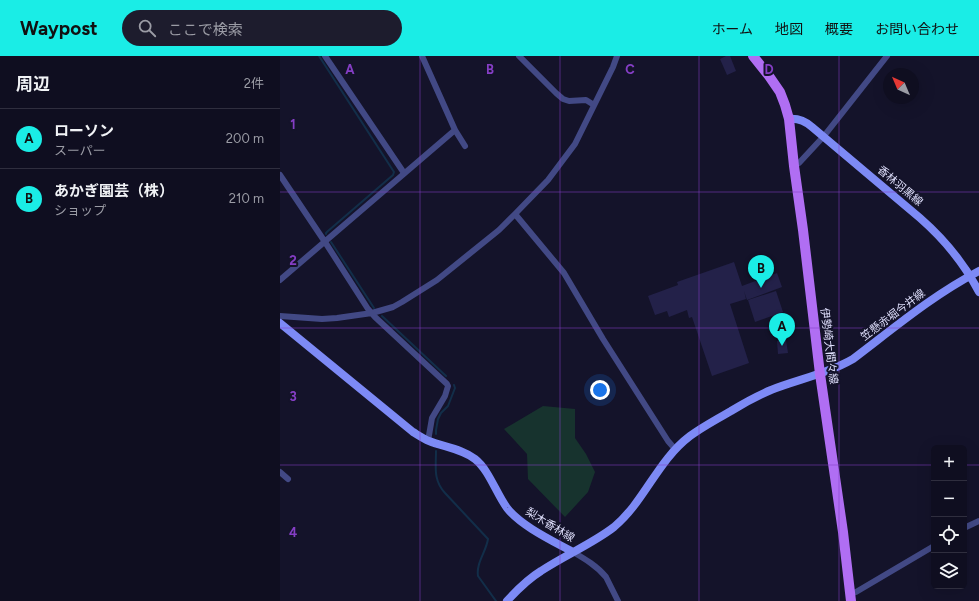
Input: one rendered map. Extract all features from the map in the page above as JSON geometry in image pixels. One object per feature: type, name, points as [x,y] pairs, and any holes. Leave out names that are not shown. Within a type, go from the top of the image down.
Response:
[{"type":"main road","name":"伊勢崎大間々線","points":[[753,56],[780,92],[789,118],[820,374],[844,532],[851,597]]},
{"type":"main road","name":"香林羽黒線","points":[[789,118],[797,118],[806,122],[936,232],[959,258],[979,292]]},
{"type":"main road","name":"笠懸赤堀今井線","points":[[820,374],[834,369],[853,358],[922,307],[970,276],[979,272]]},
{"type":"main road","name":"梨木香林線","points":[[280,323],[413,432],[428,441],[465,453],[473,458],[481,466],[498,495],[514,515],[523,522],[574,552],[604,534],[628,513],[633,508],[664,462],[675,449],[695,432],[748,401],[771,390],[820,374]]},
{"type":"main road","points":[[507,601],[517,590],[537,574],[574,552]]},
{"type":"street","points":[[325,56],[404,174]]},
{"type":"street","points":[[422,56],[455,130],[465,146]]},
{"type":"street","points":[[519,56],[556,93],[563,98],[569,101],[586,100],[594,105]]},
{"type":"street","points":[[280,316],[322,319],[381,311],[398,304],[437,280],[498,230],[548,180],[572,148],[613,67],[617,56]]},
{"type":"street","points":[[794,166],[798,164],[824,136],[887,56]]},
{"type":"street","points":[[280,280],[455,130]]},
{"type":"street","points":[[280,175],[368,309],[447,384],[448,386],[445,396],[432,418],[428,441]]},
{"type":"street","points":[[515,214],[564,273],[603,339],[671,446],[675,449]]},
{"type":"street","points":[[280,472],[288,479]]},
{"type":"street","points":[[967,526],[979,520]]},
{"type":"street","points":[[851,597],[856,592],[931,548]]},
{"type":"street","points":[[574,552],[593,565],[606,577],[618,601]]},
{"type":"green space","points":[[543,406],[575,409],[575,438],[586,454],[595,472],[588,492],[565,517],[528,479],[527,454],[504,429]]},
{"type":"building","points":[[730,56],[736,71],[727,75],[720,59]]},
{"type":"building","points":[[734,262],[742,286],[777,273],[782,287],[747,300],[744,291],[746,299],[730,304],[749,363],[712,376],[692,317],[689,318],[687,310],[669,317],[667,311],[655,315],[648,296],[678,285],[677,282]]},
{"type":"building","points":[[776,291],[783,312],[755,322],[748,300]]},
{"type":"building","points":[[786,340],[788,353],[778,354],[777,341]]},
{"type":"waterway","points":[[319,56],[394,172],[393,175],[326,234]]},
{"type":"waterway","points":[[331,242],[374,308]]},
{"type":"waterway","points":[[382,316],[446,376]]},
{"type":"waterway","points":[[436,434],[438,419],[441,413],[448,406],[455,388],[454,385]]},
{"type":"waterway","points":[[436,451],[436,473],[441,488],[488,539],[478,567],[478,576],[496,601]]},
{"type":"place","name":"あかぎ園芸（株）","points":[[761,288]]},
{"type":"place","name":"ローソン","points":[[782,346]]}]
